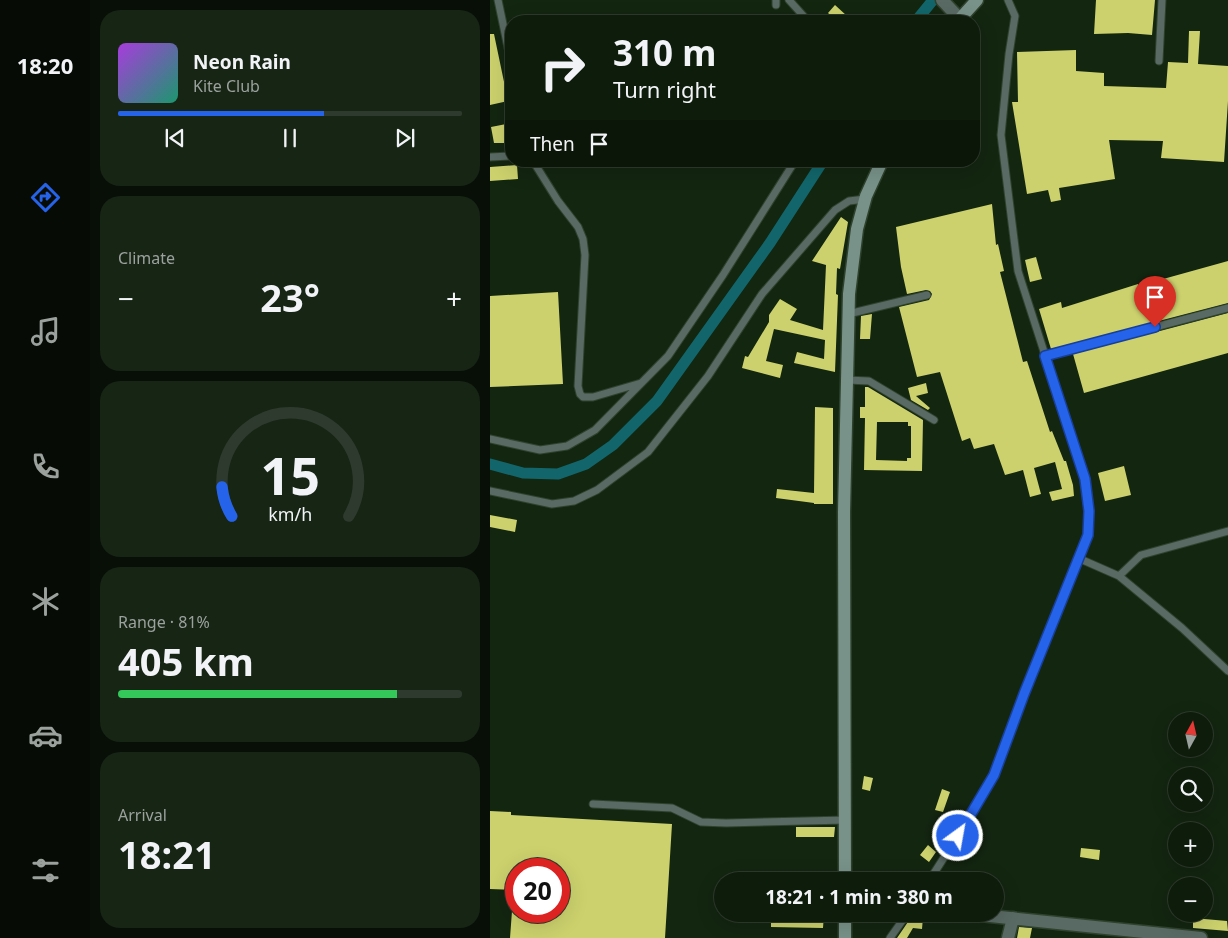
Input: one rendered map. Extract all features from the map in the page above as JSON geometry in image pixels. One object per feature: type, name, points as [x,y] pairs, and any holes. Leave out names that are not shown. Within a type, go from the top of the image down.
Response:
[{"type":"main road","points":[[964,15],[977,0]]},
{"type":"main road","points":[[845,872],[844,512],[848,314],[857,228],[865,199],[879,167]]},
{"type":"main road","points":[[845,922],[845,938]]},
{"type":"street","points":[[947,4],[955,15]]},
{"type":"street","points":[[1004,917],[1127,934],[1201,938]]},
{"type":"street","points":[[1008,938],[1012,918]]},
{"type":"lane","points":[[498,0],[505,33]]},
{"type":"lane","points":[[789,0],[803,15]]},
{"type":"lane","points":[[934,872],[968,820],[994,775],[1024,694],[1088,535],[1089,511],[1085,479],[1018,271],[1001,135],[1009,54],[1015,16],[1008,0]]},
{"type":"lane","points":[[1159,61],[1162,0]]},
{"type":"lane","points":[[490,157],[505,156]]},
{"type":"lane","points":[[537,167],[558,201],[578,227],[583,239],[585,255],[578,386],[580,394],[583,397],[593,397],[643,382]]},
{"type":"lane","points":[[490,439],[540,450],[567,446],[595,430],[668,356],[723,275],[791,167]]},
{"type":"lane","points":[[490,491],[552,504],[574,501],[596,490],[648,452],[708,376],[762,294],[835,210],[849,201],[865,199]]},
{"type":"lane","points":[[848,314],[927,294]]},
{"type":"lane","points":[[1045,356],[1228,308]]},
{"type":"lane","points":[[847,380],[869,381],[934,420]]},
{"type":"lane","points":[[1119,576],[1142,555],[1228,531]]},
{"type":"lane","points":[[1078,558],[1119,576],[1182,628],[1228,671]]},
{"type":"lane","points":[[593,804],[672,808],[701,822],[846,820]]},
{"type":"lane","points":[[890,938],[901,922]]},
{"type":"building","points":[[1096,0],[1155,0],[1152,35],[1128,33],[1094,34]]},
{"type":"building","points":[[835,5],[846,15],[830,15],[828,13]]},
{"type":"building","points":[[1189,31],[1200,31],[1198,64],[1228,66],[1224,162],[1161,158],[1163,141],[1109,140],[1115,179],[1059,188],[1061,200],[1051,202],[1048,190],[1027,194],[1012,102],[1018,102],[1017,52],[1076,50],[1076,71],[1104,73],[1104,86],[1166,88],[1168,62],[1188,63]]},
{"type":"building","points":[[490,34],[494,34],[505,87],[505,102],[490,105]]},
{"type":"building","points":[[505,124],[505,143],[494,143],[491,127]]},
{"type":"building","points":[[490,167],[517,167],[518,179],[490,181]]},
{"type":"building","points":[[992,204],[996,245],[998,244],[1004,271],[1000,272],[1023,362],[1027,361],[1050,432],[1052,431],[1064,461],[1066,461],[1074,496],[1052,501],[1049,492],[1062,489],[1055,462],[1034,468],[1041,494],[1030,497],[1023,470],[1005,475],[994,444],[974,449],[970,438],[962,441],[940,372],[917,377],[899,307],[929,300],[932,294],[926,290],[907,294],[901,267],[896,227]]},
{"type":"building","points":[[841,217],[848,222],[840,269],[837,268],[836,294],[838,295],[835,372],[794,363],[797,352],[824,359],[825,340],[774,329],[766,361],[783,365],[780,378],[742,368],[745,356],[748,357],[769,322],[769,315],[780,299],[797,309],[790,320],[823,330],[826,265],[812,261]]},
{"type":"building","points":[[1036,257],[1042,279],[1030,282],[1025,260]]},
{"type":"building","points":[[1228,261],[1228,303],[1051,349],[1039,309],[1061,302],[1062,308],[1138,284],[1138,286]]},
{"type":"building","points":[[558,292],[563,384],[490,387],[490,296]]},
{"type":"building","points":[[1228,313],[1228,353],[1084,393],[1073,354]]},
{"type":"building","points":[[872,314],[870,339],[860,339],[861,316]]},
{"type":"building","points":[[926,383],[928,393],[916,396],[930,408],[928,410],[911,400],[908,388]]},
{"type":"building","points":[[865,387],[868,387],[923,420],[922,471],[864,470],[865,418],[860,418],[860,407],[865,407]],"holes":[[[877,422],[908,422],[908,426],[911,426],[911,458],[907,458],[907,461],[876,460]]]},
{"type":"building","points":[[815,407],[833,408],[833,504],[814,504],[776,498],[777,489],[814,493]]},
{"type":"building","points":[[1124,466],[1131,495],[1105,501],[1098,473]]},
{"type":"building","points":[[490,515],[517,520],[515,532],[490,527]]},
{"type":"building","points":[[864,776],[873,778],[870,791],[862,789]]},
{"type":"building","points":[[942,789],[950,792],[943,812],[935,810]]},
{"type":"building","points":[[490,811],[511,812],[511,815],[672,824],[665,938],[510,938],[511,923],[570,923],[570,858],[505,858],[505,890],[490,889]]},
{"type":"building","points":[[796,827],[835,827],[834,837],[796,837]]},
{"type":"building","points":[[928,845],[936,852],[929,862],[920,855]]},
{"type":"building","points":[[1081,848],[1100,850],[1099,860],[1080,857]]},
{"type":"building","points":[[1213,920],[1227,921],[1228,931],[1193,928],[1193,922],[1213,922]]},
{"type":"building","points":[[771,922],[823,922],[823,928],[771,927]]},
{"type":"building","points":[[908,922],[923,922],[922,929],[913,928],[907,938],[897,938]]},
{"type":"building","points":[[1019,927],[1032,928],[1030,938],[1017,938]]},
{"type":"waterway","points":[[921,15],[933,0]]},
{"type":"waterway","points":[[490,464],[523,473],[558,474],[586,464],[613,445],[657,401],[770,243],[819,167]]},
{"type":"route","points":[[958,836],[994,775],[1024,694],[1088,535],[1089,511],[1085,479],[1045,356],[1155,327]]}]
